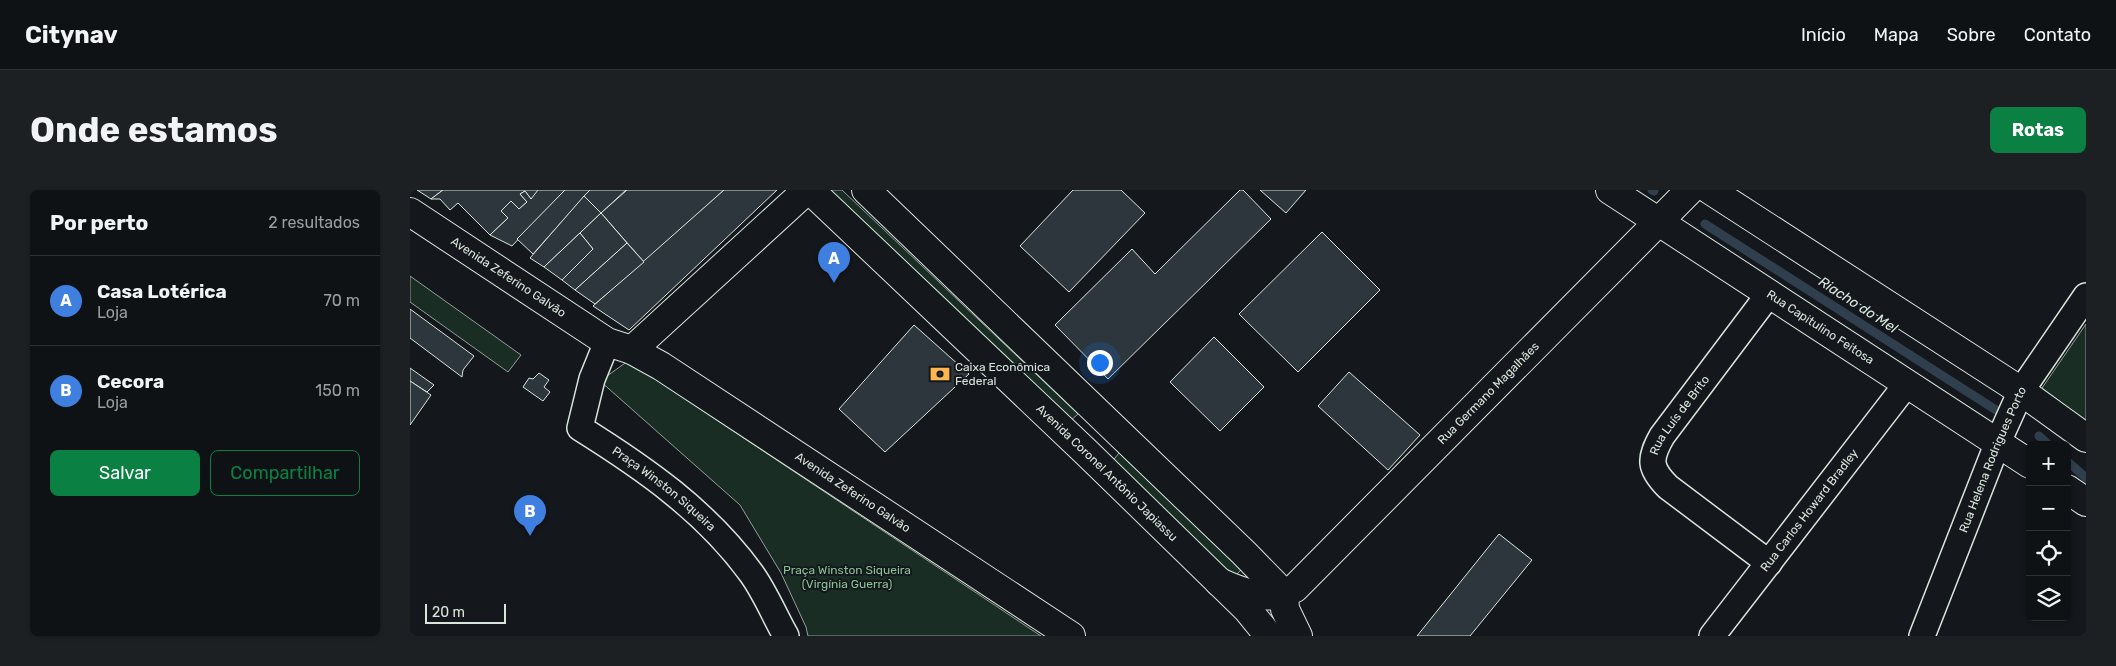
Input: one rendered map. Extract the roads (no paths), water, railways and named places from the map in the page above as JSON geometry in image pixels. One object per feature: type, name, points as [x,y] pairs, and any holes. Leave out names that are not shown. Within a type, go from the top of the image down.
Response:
[{"type":"street","points":[[620,346],[809,190]]},
{"type":"street","name":"Avenida Coronel Antônio Japiassu","points":[[809,190],[1087,453],[1219,582],[1269,636]]},
{"type":"street","points":[[866,190],[1284,594],[1285,609],[1298,636]]},
{"type":"street","name":"Rua Capitulino Feitosa","points":[[1610,190],[1906,385],[2026,461]]},
{"type":"street","name":"Rua Germano Magalhães","points":[[1284,594],[1304,580],[1690,190]]},
{"type":"street","points":[[1710,190],[2021,391],[2086,438]]},
{"type":"street","name":"Avenida Zeferino Galvão","points":[[410,212],[620,346],[661,366],[1071,636]]},
{"type":"street","name":"Rua Luís de Brito","points":[[1769,294],[1662,436],[1653,455],[1652,464],[1657,476],[1668,487],[1769,562]]},
{"type":"street","name":"Rua Helena Rodrigues Porto","points":[[1922,636],[1998,442],[2021,391],[2086,296]]},
{"type":"street","name":"Praça Winston Siqueira","points":[[620,346],[592,379],[580,428],[624,455],[715,528],[752,574],[786,636]]},
{"type":"street","name":"Rua Carlos Howard Bradley","points":[[1712,636],[1906,385]]},
{"type":"street","points":[[1087,453],[1112,427]]},
{"type":"street","points":[[2071,491],[2086,502]]},
{"type":"street","points":[[1219,582],[1246,594],[1284,594]]},
{"type":"waterway","name":"Riacho do Mel","points":[[1705,224],[1996,410]]},
{"type":"waterway","name":"Riacho do Mel","points":[[2039,436],[2045,441]]},
{"type":"waterway","name":"Riacho do Mel","points":[[2071,465],[2086,478]]},
{"type":"place","name":"Casa Lotérica","points":[[834,283]]},
{"type":"place","name":"Caixa Econômica Federal","points":[[940,374]]},
{"type":"place","name":"Cecora","points":[[530,536]]},
{"type":"park label","name":"Praça Winston Siqueira (Virgínia Guerra)","points":[[847,577]]}]
